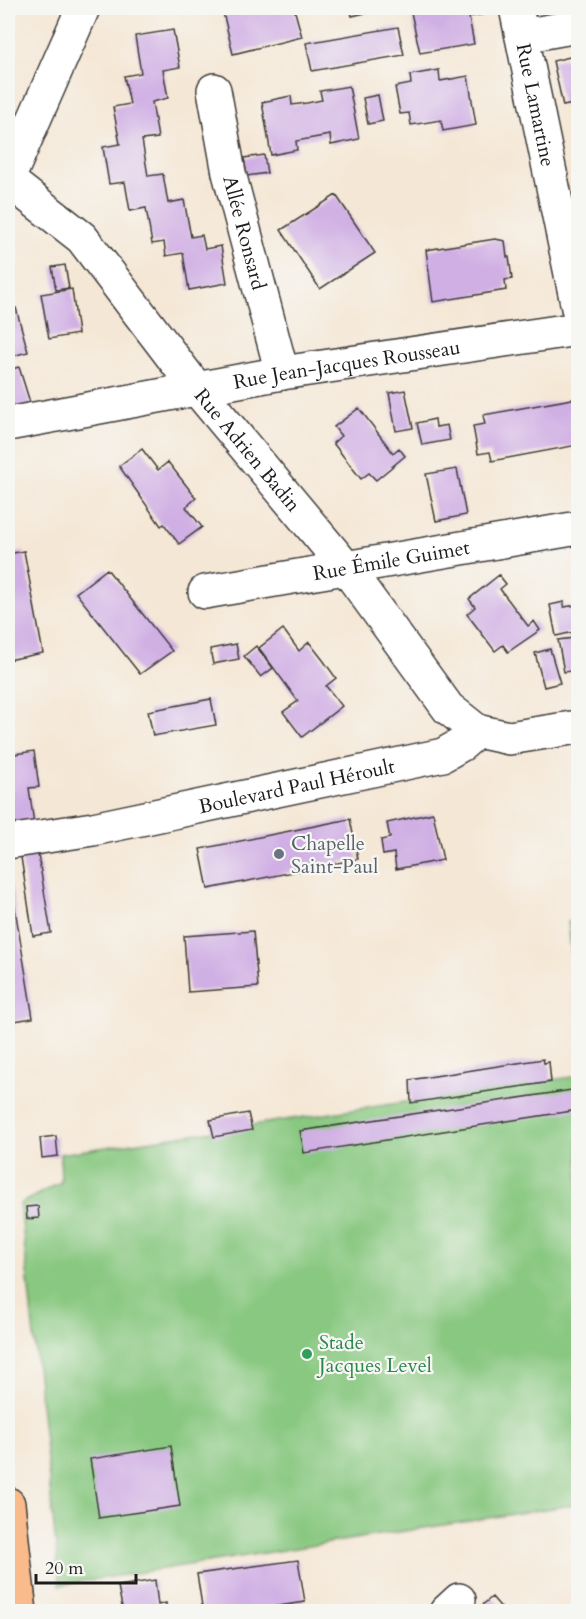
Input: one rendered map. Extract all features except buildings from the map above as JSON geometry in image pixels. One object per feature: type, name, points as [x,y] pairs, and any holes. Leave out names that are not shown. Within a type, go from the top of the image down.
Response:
[{"type":"main road","points":[[8,1504],[20,1611]]},
{"type":"street","points":[[8,179],[83,8]]},
{"type":"street","points":[[519,22],[579,26]]},
{"type":"street","name":"Rue Lamartine","points":[[519,22],[579,308]]},
{"type":"street","name":"Allée Ronsard","points":[[214,90],[229,173],[282,374]]},
{"type":"street","name":"Rue Adrien Badin","points":[[8,179],[82,238],[197,389],[347,569],[448,708],[477,731]]},
{"type":"street","name":"Rue Jean-Jacques Rousseau","points":[[8,424],[282,374],[579,329]]},
{"type":"street","name":"Rue Émile Guimet","points":[[205,592],[579,528]]},
{"type":"street","points":[[477,731],[510,738],[579,727]]},
{"type":"street","name":"Boulevard Paul Héroult","points":[[8,842],[93,830],[443,755],[462,744],[477,731]]},
{"type":"green space","points":[[578,921],[578,1014],[568,922]]},
{"type":"green space","name":"Stade Jacques Level","points":[[578,1076],[578,1504],[60,1585],[20,1204],[61,1182],[60,1154]]},
{"type":"place","name":"Chapelle Saint-Paul","points":[[279,854]]},
{"type":"place","name":"Stade Jacques Level","points":[[307,1354]]}]
